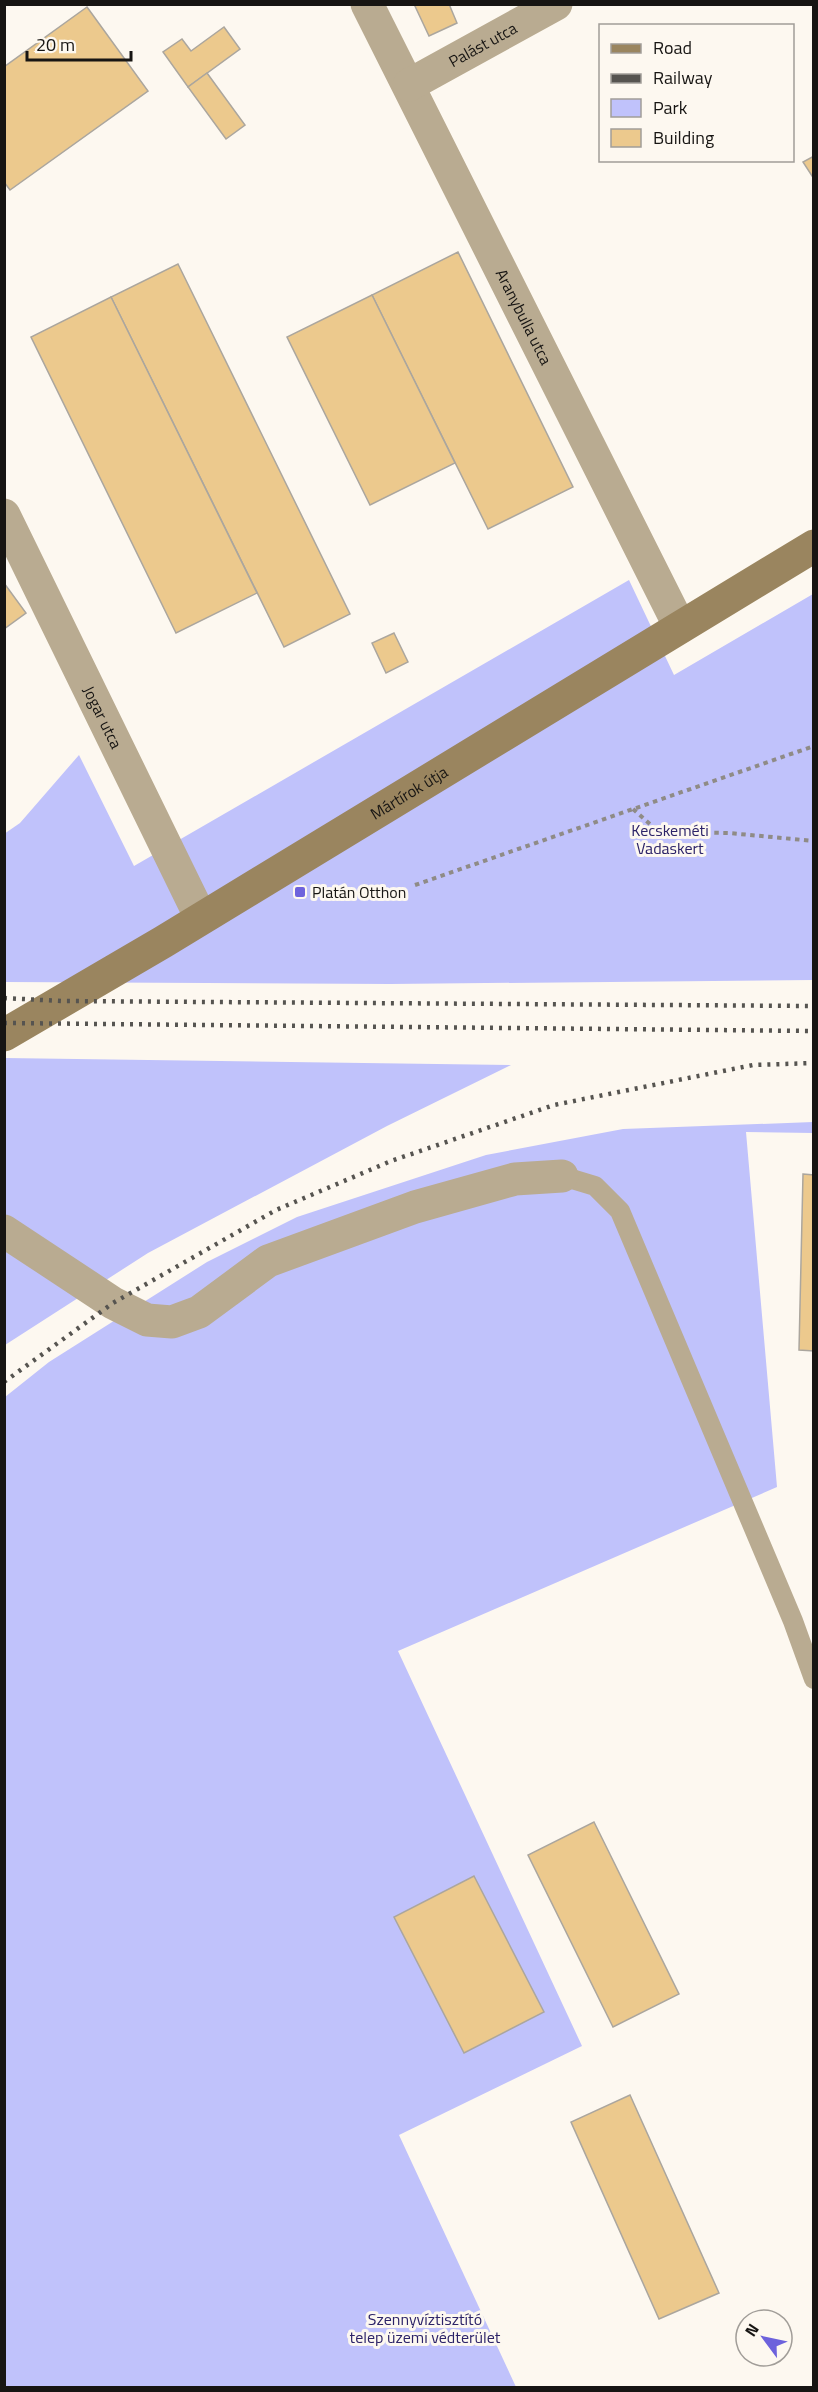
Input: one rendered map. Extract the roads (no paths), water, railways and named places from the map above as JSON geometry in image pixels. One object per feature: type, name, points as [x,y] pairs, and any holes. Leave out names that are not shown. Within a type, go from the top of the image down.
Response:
[{"type":"street","name":"Aranybulla utca","points":[[367,4],[680,627]]},
{"type":"street","name":"Palást utca","points":[[409,85],[556,4]]},
{"type":"street","name":"Jogar utca","points":[[4,515],[201,918]]},
{"type":"street","name":"Mártírok útja","points":[[4,1035],[813,546]]},
{"type":"street","points":[[4,1231],[112,1302],[147,1320],[172,1322],[199,1312],[268,1261],[415,1207],[515,1179],[562,1176]]},
{"type":"lane","points":[[562,1176],[595,1186],[620,1211],[793,1621],[813,1679]]},
{"type":"railway","points":[[4,998],[61,1001],[814,1006]]},
{"type":"railway","points":[[4,1023],[814,1031]]},
{"type":"railway","points":[[4,1382],[113,1303],[276,1210],[391,1161],[554,1105],[753,1065],[814,1063]]},
{"type":"place","name":"Platán Otthon","points":[[300,892]]},
{"type":"park label","name":"Kecskeméti Vadaskert","points":[[670,839]]},
{"type":"park label","name":"Szennyvíztisztító telep üzemi védterület","points":[[425,2328]]}]
